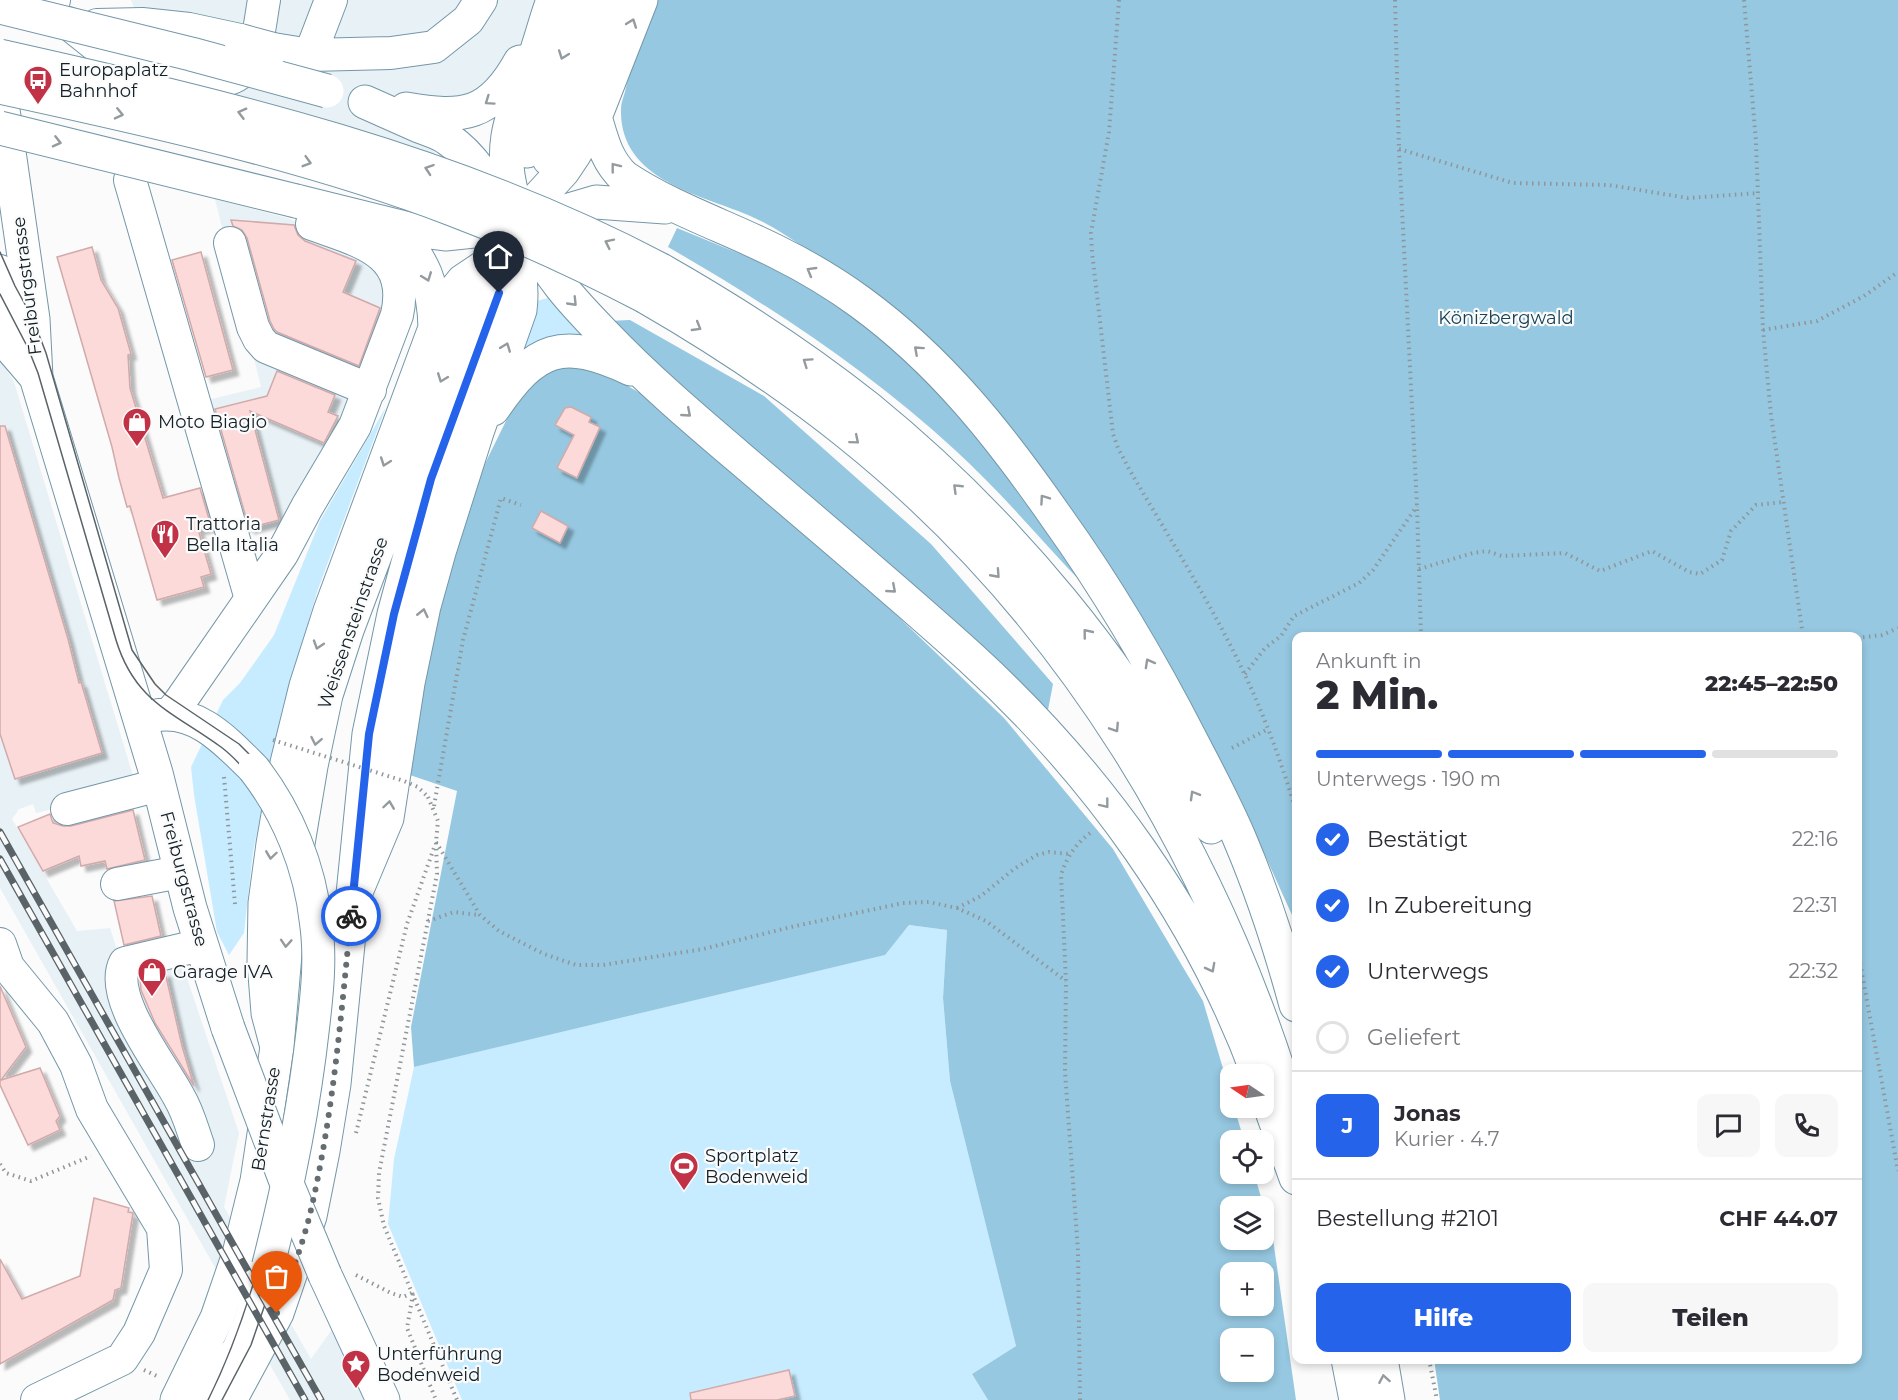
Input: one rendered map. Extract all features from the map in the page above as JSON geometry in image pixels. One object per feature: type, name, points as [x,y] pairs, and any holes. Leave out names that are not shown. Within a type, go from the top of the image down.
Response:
[{"type":"main road","points":[[584,0],[538,155],[610,0]]},
{"type":"main road","points":[[277,1047],[268,1013],[264,962],[265,903],[287,763],[306,686],[330,611],[446,302],[463,281],[517,229],[530,207],[575,153],[595,117],[641,0]]},
{"type":"main road","points":[[0,7],[190,54],[365,102],[441,114],[459,114],[475,110],[491,100],[504,87],[520,63],[528,44],[550,10]]},
{"type":"main road","points":[[230,1400],[277,1313],[310,1216],[334,1084],[353,899],[387,818],[408,682],[424,606],[477,432],[520,310],[522,291],[517,229],[507,176],[506,138],[550,10]]},
{"type":"main road","points":[[0,56],[194,100],[283,124],[400,159],[517,202],[573,226],[653,283],[851,436],[969,545],[1065,657],[1106,713],[1142,770],[1201,876],[1249,985],[1292,1115]]},
{"type":"main road","points":[[0,88],[197,132],[335,170],[506,230],[561,254],[653,283],[768,334],[868,408],[959,490],[1046,583],[1092,639],[1171,754],[1202,808],[1256,918],[1292,1010]]},
{"type":"main road","name":"Freiburgstrasse","points":[[0,88],[10,291],[33,319],[36,377],[155,716],[159,785],[180,872],[228,1028],[285,1179],[340,1274],[383,1400]]},
{"type":"main road","points":[[365,102],[447,138],[466,153],[487,180],[517,229],[566,295],[643,375],[971,658],[1027,712],[1081,772],[1135,843],[1193,933],[1223,991],[1254,1064]]},
{"type":"main road","points":[[595,117],[606,153],[616,170],[636,185],[778,252],[860,302],[926,357],[960,391],[998,436],[1058,518],[1104,587],[1176,711],[1241,841],[1267,912],[1292,992]]},
{"type":"main road","points":[[0,128],[397,227],[445,234],[517,229],[596,202],[682,208]]},
{"type":"main road","points":[[397,227],[414,250],[428,277],[433,299],[435,328]]},
{"type":"main road","name":"Weissensteinstrasse","points":[[277,1047],[291,885],[311,766],[326,695],[347,630],[488,289],[431,479],[394,614],[369,734],[353,899]]},
{"type":"main road","name":"Freiburgstrasse","points":[[0,335],[36,377]]},
{"type":"main road","points":[[477,432],[518,375],[535,362],[553,353],[572,350],[591,353],[643,375]]},
{"type":"main road","name":"Bernstrasse","points":[[177,1400],[217,1318],[239,1254],[257,1180],[277,1047]]},
{"type":"main road","name":"Bernstrasse","points":[[189,1400],[225,1324],[247,1260],[263,1197],[277,1119],[277,1047]]},
{"type":"main road","points":[[1274,1118],[1292,1167]]},
{"type":"main road","points":[[1349,1364],[1356,1400]]},
{"type":"main road","points":[[1382,1364],[1388,1400]]},
{"type":"street","points":[[46,6],[108,55],[216,81],[225,81],[234,78],[248,66],[258,33],[264,0]]},
{"type":"street","points":[[310,54],[331,0]]},
{"type":"street","points":[[46,6],[142,24],[189,29],[273,49],[310,54],[392,53],[434,47],[468,20],[481,0]]},
{"type":"street","points":[[130,180],[250,599]]},
{"type":"street","points":[[155,716],[179,704],[282,554],[307,507],[356,426],[397,315],[399,300],[397,279],[385,258],[374,248],[312,224]]},
{"type":"street","points":[[230,243],[253,327],[259,339],[266,346],[370,390]]},
{"type":"street","points":[[155,716],[181,715],[206,727],[228,743],[254,769],[268,787],[286,819],[301,854],[317,924],[316,1000],[302,1118],[268,1266],[220,1400]]},
{"type":"street","points":[[67,809],[159,785]]},
{"type":"street","points":[[117,884],[180,872]]},
{"type":"street","points":[[0,944],[8,967],[53,1022],[75,1065],[92,1109],[163,1228],[166,1270],[139,1333],[122,1359],[37,1400]]},
{"type":"street","points":[[198,1145],[180,1097],[127,1007],[121,970],[125,963],[201,945]]},
{"type":"street","points":[[199,1400],[238,1350]]},
{"type":"path","points":[[1119,0],[1108,132],[1091,233],[1112,426],[1118,448],[1129,469],[1207,602],[1245,674],[1268,729],[1292,799]]},
{"type":"path","points":[[1395,0],[1399,149],[1417,506],[1421,632]]},
{"type":"path","points":[[1744,0],[1759,193],[1764,330],[1771,415],[1802,632]]},
{"type":"path","points":[[1399,149],[1513,183],[1609,185],[1688,198],[1759,193]]},
{"type":"path","points":[[1764,330],[1817,321],[1864,296],[1898,272]]},
{"type":"path","points":[[434,806],[463,640],[501,498],[521,505]]},
{"type":"path","points":[[1419,568],[1473,553],[1487,552],[1502,556],[1565,552],[1600,572],[1652,551],[1689,572],[1700,574],[1722,560],[1731,531],[1756,505],[1783,502]]},
{"type":"path","points":[[1245,674],[1264,648],[1281,636],[1294,616],[1359,584],[1373,570],[1417,506]]},
{"type":"path","points":[[1862,637],[1882,635],[1898,628]]},
{"type":"path","points":[[1233,748],[1268,729]]},
{"type":"path","points":[[273,740],[404,781],[418,787],[434,806],[438,821],[437,874],[378,1184],[384,1226],[413,1293],[434,1351],[457,1400]]},
{"type":"path","points":[[1080,1400],[1078,1251],[1065,1072],[1066,981],[1061,874],[1077,844],[1095,829]]},
{"type":"path","points":[[436,842],[480,915],[499,931],[544,954],[576,965],[603,965],[703,949],[903,903],[929,903],[957,908],[986,921],[1066,981]]},
{"type":"path","points":[[957,908],[981,896],[1014,869],[1037,855],[1048,852],[1070,854]]},
{"type":"path","points":[[428,921],[454,912],[480,915]]},
{"type":"path","points":[[1862,973],[1898,1171]]},
{"type":"path","points":[[0,1164],[6,1173],[31,1181],[114,1146]]},
{"type":"path","points":[[340,1274],[403,1297],[413,1293]]},
{"type":"path","points":[[413,1293],[406,1328],[436,1400]]},
{"type":"path","points":[[1430,1364],[1437,1400]]},
{"type":"shaded area","points":[[131,0],[546,0],[505,79],[432,156],[131,80],[141,24]]},
{"type":"shaded area","points":[[215,199],[287,218],[369,252],[391,290],[350,420],[288,523],[238,537],[203,401],[261,387]]},
{"type":"shaded area","points":[[551,297],[593,334],[518,362],[533,302]]},
{"type":"shaded area","points":[[0,359],[14,382],[137,789],[36,813],[33,804],[17,810],[12,819],[77,931],[110,928],[120,959],[183,966],[239,1133],[224,1207],[311,1359],[333,1328],[368,1400],[290,1400],[0,888]]},
{"type":"shaded area","points":[[386,407],[318,589],[282,710],[253,852],[244,933],[229,955],[217,932],[191,767],[223,700],[240,683],[274,635],[320,521]]},
{"type":"shaded area","name":"Sportplatz Bodenweid","points":[[909,925],[947,930],[943,998],[950,1081],[1016,1346],[972,1374],[988,1400],[462,1400],[388,1224],[394,1159],[414,1067],[884,955]]},
{"type":"green space","name":"Könizbergwald","points":[[655,0],[1898,0],[1898,1400],[1440,1400],[1435,1364],[1862,1364],[1862,632],[1292,632],[1292,915],[1241,802],[1159,645],[1125,589],[1055,485],[1013,433],[807,250],[756,219],[685,191],[647,168],[633,152],[624,133],[621,106],[632,65]]},
{"type":"green space","points":[[677,228],[755,260],[814,289],[885,337],[991,443],[1084,585],[972,466],[888,393],[781,316],[668,247]]},
{"type":"green space","points":[[630,320],[764,396],[931,544],[1053,684],[1048,710],[609,321]]},
{"type":"green space","points":[[585,361],[657,403],[863,583],[1004,718],[1113,849],[1203,1001],[1222,1064],[1220,1118],[1237,1118],[1241,1130],[1220,1130],[1220,1184],[1257,1184],[1261,1196],[1220,1196],[1220,1250],[1274,1250],[1274,1246],[1296,1400],[988,1400],[972,1374],[1016,1346],[950,1081],[943,998],[947,930],[909,925],[885,955],[414,1067],[411,1027],[457,791],[407,774],[432,636],[474,486],[529,374]]},
{"type":"building","points":[[231,220],[294,225],[298,235],[305,241],[356,261],[343,292],[380,308],[359,366],[274,329],[247,238],[242,230],[233,226]]},
{"type":"building","points":[[92,247],[101,280],[118,308],[131,354],[128,355],[130,388],[163,498],[200,488],[211,526],[198,529],[211,574],[201,577],[204,587],[157,600],[130,506],[127,507],[57,257]]},
{"type":"building","points":[[201,252],[233,370],[206,377],[172,260]]},
{"type":"building","points":[[277,371],[335,395],[328,412],[338,416],[324,443],[250,411],[279,520],[249,528],[215,409],[267,396]]},
{"type":"building","points":[[571,407],[591,417],[589,422],[600,427],[577,478],[557,468],[574,435],[555,425],[565,408]]},
{"type":"building","points":[[0,426],[5,426],[79,683],[81,682],[102,753],[15,779],[0,734]]},
{"type":"building","points":[[541,511],[568,526],[560,543],[532,528]]},
{"type":"building","points":[[133,810],[145,860],[107,869],[105,861],[81,866],[79,856],[43,871],[18,827],[50,814],[53,823],[71,826]]},
{"type":"building","points":[[152,896],[161,936],[124,945],[114,901]]},
{"type":"building","points":[[165,972],[194,1086],[155,1023],[141,990],[140,978]]},
{"type":"building","points":[[0,986],[26,1047],[1,1080],[40,1068],[60,1116],[56,1121],[60,1130],[28,1145],[0,1085]]},
{"type":"building","points":[[94,1198],[129,1208],[128,1212],[133,1213],[121,1288],[115,1290],[113,1300],[0,1364],[0,1259],[22,1299],[80,1276]]},
{"type":"building","points":[[789,1370],[795,1396],[777,1400],[691,1400],[690,1393]]},
{"type":"tram line","points":[[0,252],[33,319],[46,353],[132,650],[155,684],[166,695],[239,744],[274,782],[297,825],[308,853],[317,888],[326,960],[323,1010],[311,1116],[304,1155],[272,1284],[251,1345],[222,1400]]},
{"type":"tram line","points":[[0,294],[28,348],[38,373],[124,661],[145,692],[158,704],[227,752],[243,767],[261,790],[277,816],[285,835],[304,902],[309,941],[310,980],[304,1057],[298,1096],[275,1202],[252,1289],[221,1373],[208,1400]]},
{"type":"railway","points":[[0,832],[321,1400]]},
{"type":"railway","points":[[0,859],[305,1400]]},
{"type":"way so far","points":[[277,1313],[310,1216],[323,1151],[334,1084],[351,916]]},
{"type":"place","name":"Europaplatz Bahnhof","points":[[38,106]]},
{"type":"place","name":"Moto Biagio","points":[[137,448]]},
{"type":"place","name":"Trattoria Bella Italia","points":[[165,560]]},
{"type":"place","name":"Garage IVA","points":[[152,998]]},
{"type":"place","name":"Sportplatz Bodenweid","points":[[684,1192]]},
{"type":"place","name":"Unterführung Bodenweid","points":[[356,1390]]},
{"type":"route","points":[[351,916],[369,734],[394,614],[431,479],[499,293]]}]
